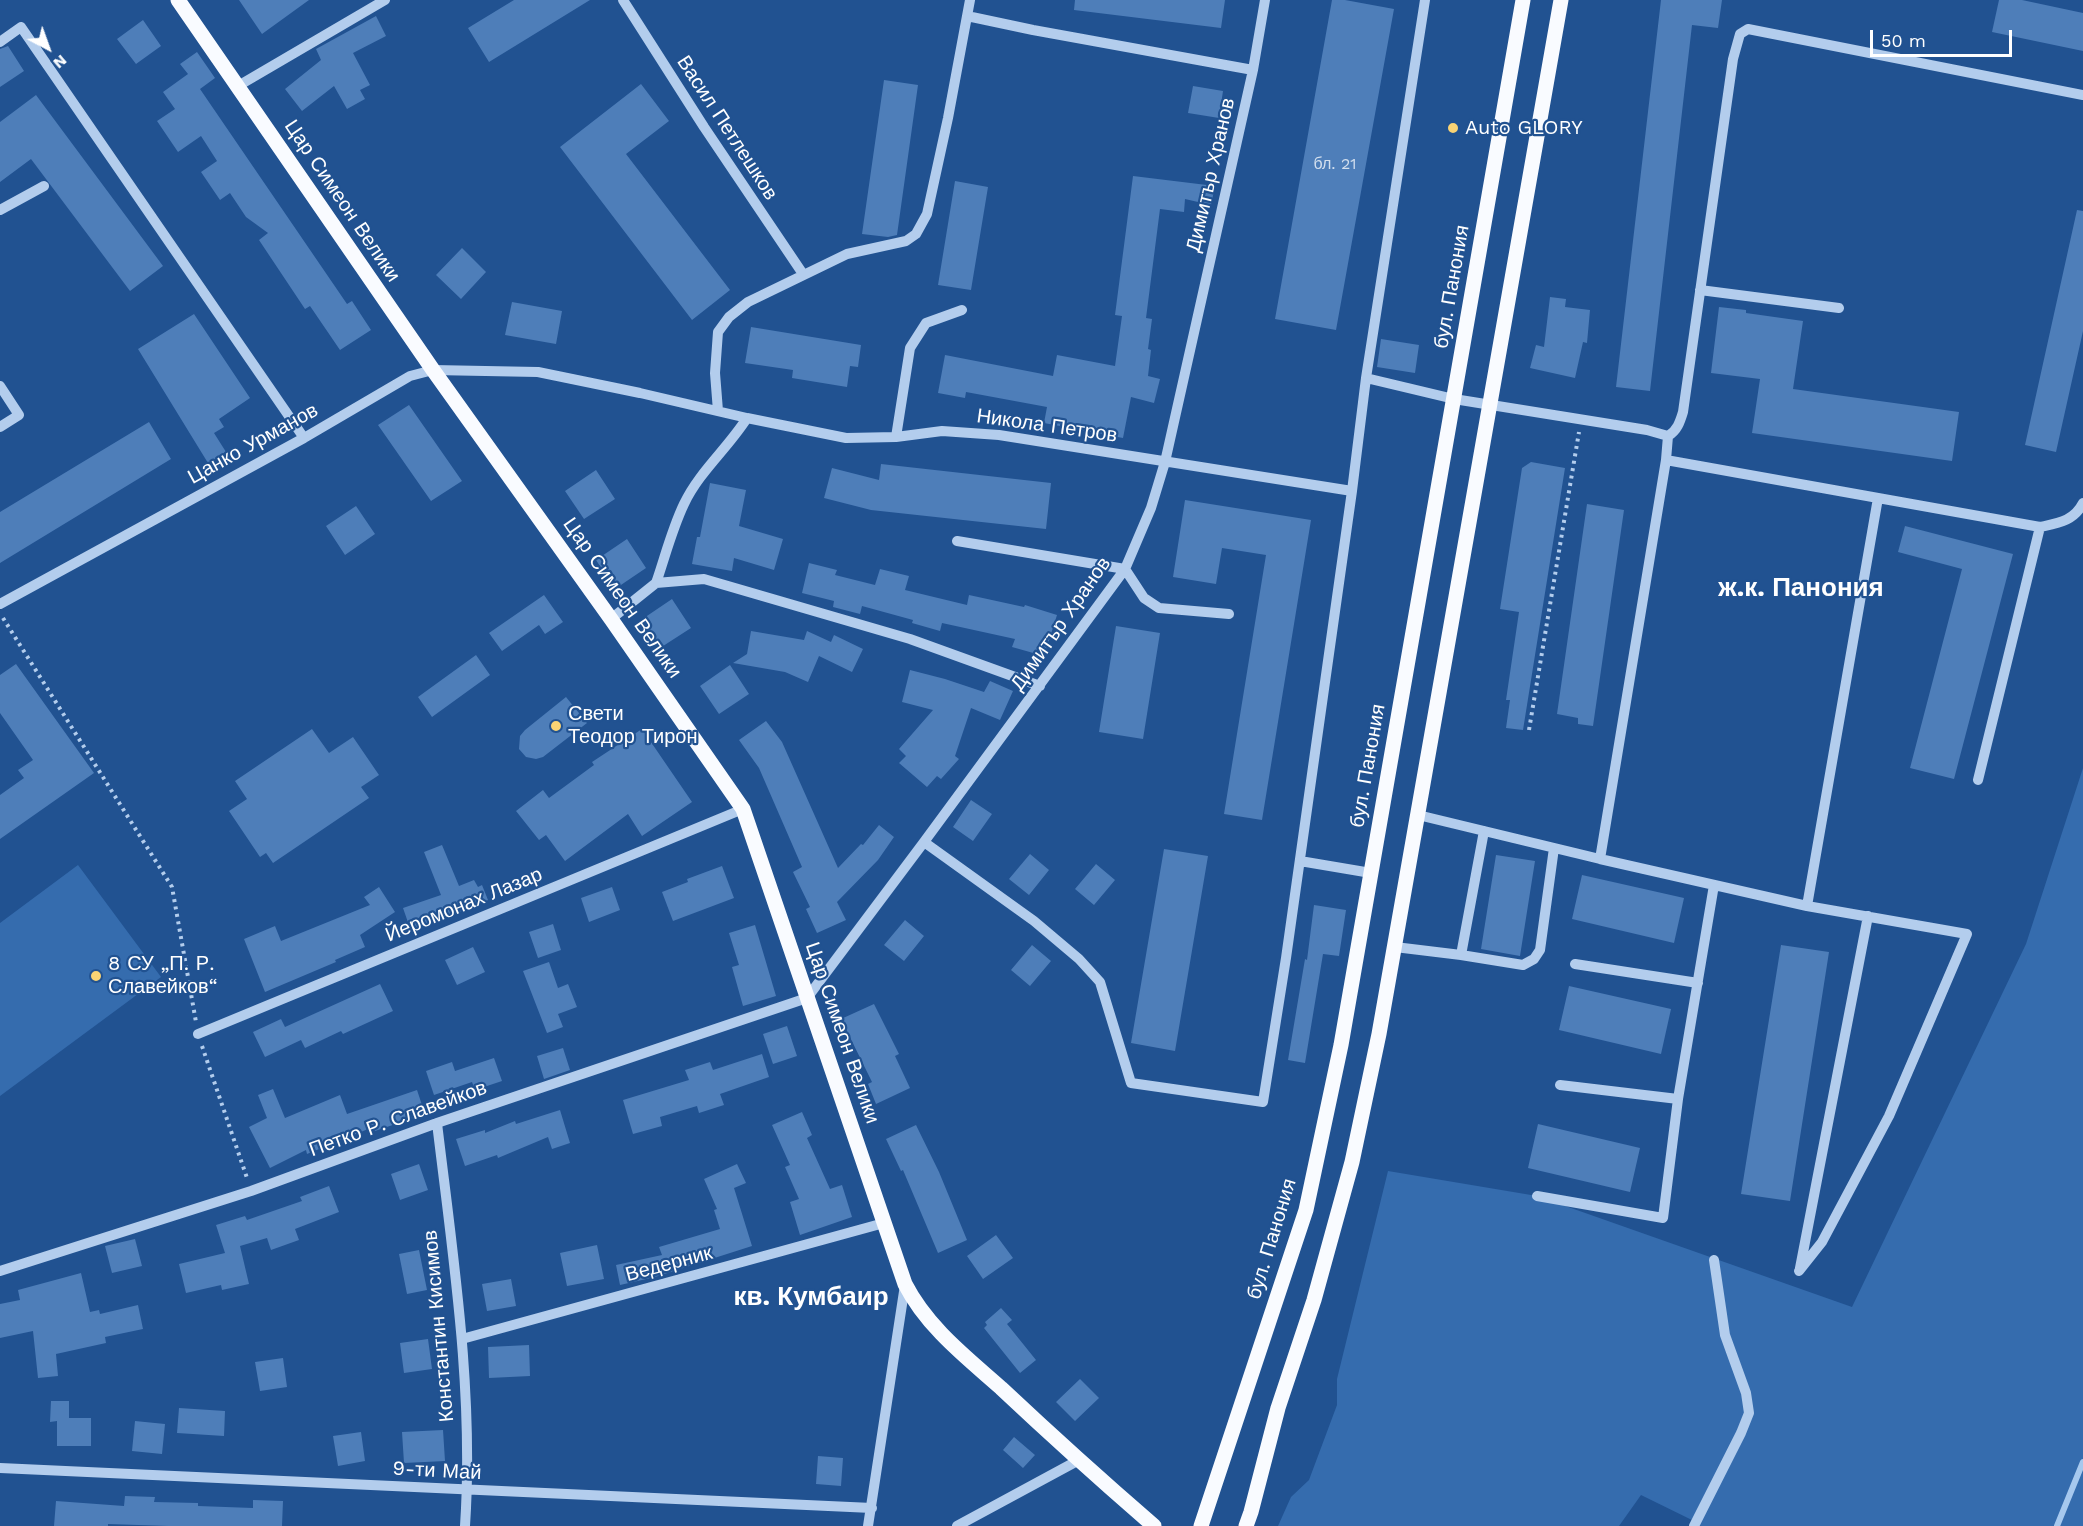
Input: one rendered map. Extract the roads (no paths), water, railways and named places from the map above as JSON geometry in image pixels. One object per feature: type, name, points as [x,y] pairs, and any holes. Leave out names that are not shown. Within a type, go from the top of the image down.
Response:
[{"type":"main road","name":"Цар Симеон Велики","points":[[178,0],[433,370],[743,809],[759,849],[807,998],[905,1284],[914,1302],[947,1339],[1154,1526]]},
{"type":"main road","name":"бул. Панония","points":[[1201,1526],[1306,1210],[1341,1046],[1523,0]]},
{"type":"main road","points":[[1246,1526],[1278,1408],[1314,1300],[1352,1162],[1379,1034],[1561,0]]},
{"type":"street","points":[[238,86],[385,0]]},
{"type":"street","name":"Васил Петлешков","points":[[623,0],[704,127],[803,274]]},
{"type":"street","points":[[718,411],[715,373],[718,332],[729,317],[748,302],[847,254],[906,241],[916,234],[927,214],[970,0]]},
{"type":"street","name":"Димитър Хранов","points":[[807,998],[1125,569],[1151,508],[1165,462],[1252,70],[1265,0]]},
{"type":"street","points":[[924,842],[1034,921],[1079,959],[1100,982],[1131,1083],[1263,1102],[1300,861],[1366,378],[1425,0]]},
{"type":"street","points":[[967,16],[1252,70]]},
{"type":"street","points":[[0,42],[21,27],[304,438]]},
{"type":"street","points":[[1366,378],[1454,399],[1647,430],[1668,436],[1673,433],[1683,412],[1733,59],[1740,34],[1748,29],[2083,95]]},
{"type":"street","points":[[0,210],[44,186]]},
{"type":"street","points":[[1700,290],[1839,309]]},
{"type":"street","points":[[896,437],[910,348],[926,323],[962,310]]},
{"type":"street","name":"Цанко Урманов","points":[[0,604],[304,438],[410,376],[433,370],[538,372]]},
{"type":"street","name":"Никола Петров","points":[[538,372],[846,438],[896,437],[942,431],[999,435],[1352,491]]},
{"type":"street","points":[[0,386],[19,415],[0,427]]},
{"type":"street","points":[[611,619],[656,583],[684,503],[708,466],[733,440],[747,418]]},
{"type":"street","points":[[1600,859],[1666,460],[1668,436]]},
{"type":"street","points":[[1666,460],[2040,527],[2063,522],[2076,515],[2083,503]]},
{"type":"street","points":[[1807,906],[1878,498]]},
{"type":"street","points":[[1978,780],[2040,527]]},
{"type":"street","points":[[957,541],[1125,569],[1144,597],[1160,608],[1229,614]]},
{"type":"street","points":[[656,583],[704,579],[910,639],[1040,686]]},
{"type":"street","name":"Йеромонах Лазар","points":[[198,1034],[743,809]]},
{"type":"street","points":[[1418,815],[1807,906],[1868,916],[1967,934],[1889,1116],[1822,1242],[1799,1271],[1868,916]]},
{"type":"street","points":[[1461,955],[1484,831]]},
{"type":"street","points":[[1395,947],[1523,965],[1534,959],[1540,950],[1554,848]]},
{"type":"street","points":[[1300,861],[1371,873]]},
{"type":"street","points":[[1537,1196],[1663,1218],[1678,1099],[1714,885]]},
{"type":"street","points":[[1575,964],[1698,983]]},
{"type":"street","name":"Петко Р. Славейков","points":[[0,1271],[251,1191],[437,1123],[807,998]]},
{"type":"street","points":[[1560,1085],[1678,1099]]},
{"type":"street","name":"Константин Кисимов","points":[[437,1123],[462,1339],[468,1490],[465,1526]]},
{"type":"street","name":"Ведерник","points":[[462,1339],[884,1223]]},
{"type":"street","points":[[1694,1526],[1749,1413],[1746,1393],[1725,1335],[1714,1260]]},
{"type":"street","name":"Цар Симеон Велики","points":[[868,1526],[905,1284]]},
{"type":"street","points":[[957,1526],[1079,1460]]},
{"type":"street","name":"9-ти Май","points":[[0,1468],[872,1508]]},
{"type":"waterway","points":[[2057,1526],[2083,1462]]},
{"type":"place","name":"Auto GLORY","points":[[1453,128]]},
{"type":"place","name":"Свети Теодор Тирон","points":[[556,726]]},
{"type":"place","name":"8 СУ „П. Р. Славейков“","points":[[96,976]]},
{"type":"district","name":"ж.к. Панония","points":[[1801,588]]},
{"type":"district","name":"кв. Кумбаир","points":[[811,1297]]}]
